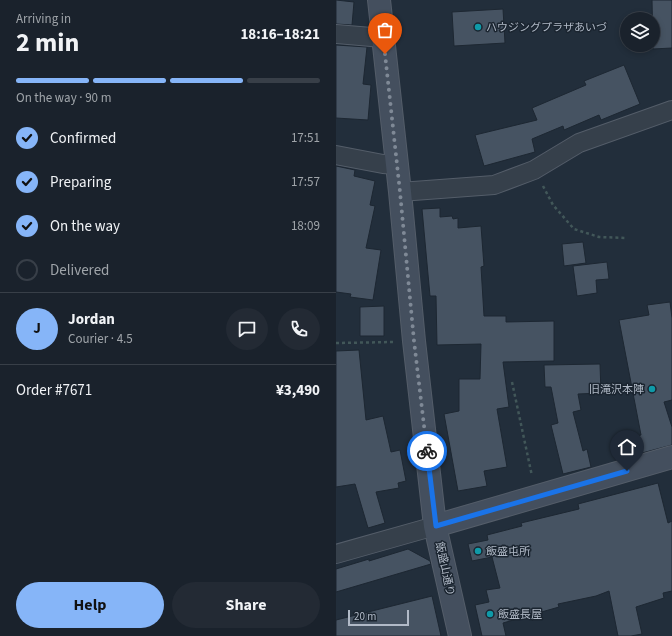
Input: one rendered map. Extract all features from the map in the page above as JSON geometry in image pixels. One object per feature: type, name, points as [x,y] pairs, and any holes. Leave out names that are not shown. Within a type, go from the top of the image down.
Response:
[{"type":"street","name":"飯盛山通り","points":[[379,0],[400,192],[414,341],[436,526],[460,636]]},
{"type":"street","points":[[336,34],[383,38]]},
{"type":"street","points":[[400,192],[494,185],[534,170],[579,143],[672,110]]},
{"type":"street","points":[[336,155],[383,164],[397,165]]},
{"type":"street","points":[[336,554],[672,458]]},
{"type":"path","points":[[534,170],[553,205],[574,229],[598,237],[627,238]]},
{"type":"path","points":[[336,343],[414,341]]},
{"type":"path","points":[[512,382],[536,498]]},
{"type":"building","points":[[336,0],[354,2],[352,25],[336,24]]},
{"type":"building","points":[[652,0],[672,0],[672,48],[660,49],[660,12],[652,12]]},
{"type":"building","name":"ハウジングプラザあいづ","points":[[503,9],[505,43],[454,46],[452,12]]},
{"type":"building","points":[[336,45],[367,47],[363,84],[371,85],[368,120],[336,118]]},
{"type":"building","points":[[624,65],[640,104],[601,120],[599,115],[564,130],[563,126],[532,139],[535,152],[484,166],[475,135],[537,120],[532,108],[586,85],[584,81]]},
{"type":"building","points":[[336,166],[355,170],[354,176],[375,181],[370,205],[375,206],[366,248],[381,250],[373,300],[350,297],[351,294],[336,292]]},
{"type":"building","points":[[440,208],[440,217],[452,216],[453,219],[458,218],[458,228],[481,226],[484,266],[481,267],[484,316],[506,316],[506,322],[554,321],[554,361],[503,362],[509,407],[497,409],[507,467],[484,471],[487,486],[458,491],[444,414],[459,411],[459,379],[480,379],[481,344],[437,345],[436,296],[430,296],[422,209]]},
{"type":"building","points":[[583,242],[586,263],[564,266],[562,244]]},
{"type":"building","points":[[607,262],[609,279],[596,280],[597,293],[577,296],[573,266]]},
{"type":"building","points":[[670,302],[672,318],[672,400],[664,402],[672,427],[672,445],[642,453],[637,436],[641,435],[619,320],[649,315],[647,305]]},
{"type":"building","points":[[384,306],[384,336],[360,336],[360,307]]},
{"type":"building","points":[[359,350],[366,420],[383,416],[391,452],[400,450],[406,481],[398,483],[399,488],[376,492],[385,523],[368,528],[355,484],[336,487],[336,351]]},
{"type":"building","points":[[600,364],[601,393],[578,394],[581,410],[573,412],[583,451],[587,449],[591,467],[563,474],[551,425],[558,423],[551,387],[545,387],[544,365]]},
{"type":"building","points":[[658,483],[668,523],[672,521],[672,591],[663,593],[664,598],[636,607],[642,634],[618,636],[609,591],[596,596],[558,604],[559,607],[503,623],[506,636],[482,636],[475,605],[489,602],[486,590],[500,588],[492,557],[472,561],[468,544],[488,540],[487,535],[522,526],[521,523],[579,509],[578,504]]},
{"type":"building","points":[[408,549],[430,561],[431,564],[336,592],[336,569]]},
{"type":"building","points":[[432,596],[441,636],[336,636],[336,620]]},
{"type":"way so far","points":[[385,54],[414,341],[427,451]]},
{"type":"place","name":"ハウジングプラザあいづ","points":[[478,27]]},
{"type":"place","name":"旧滝沢本陣","points":[[652,389]]},
{"type":"place","name":"飯盛屯所","points":[[478,551]]},
{"type":"place","name":"飯盛長屋","points":[[490,614]]},
{"type":"route","points":[[427,451],[436,526],[627,471]]}]
